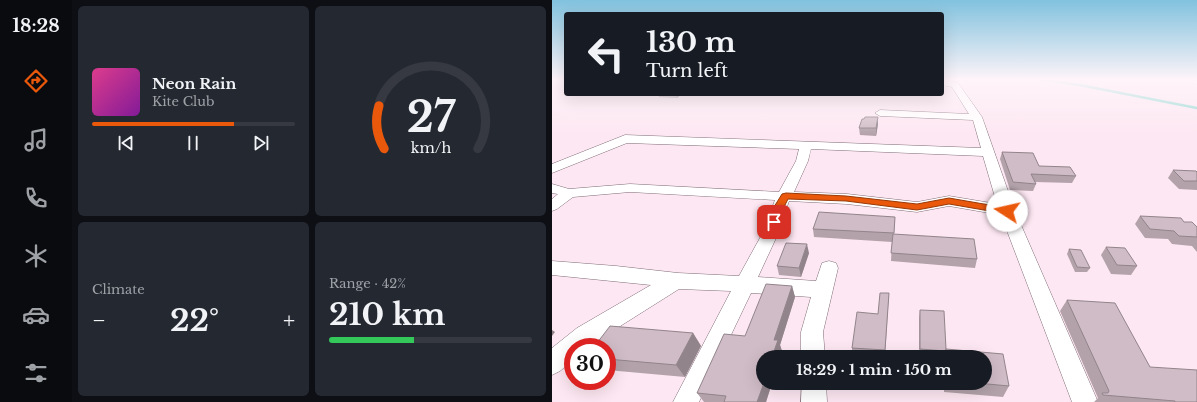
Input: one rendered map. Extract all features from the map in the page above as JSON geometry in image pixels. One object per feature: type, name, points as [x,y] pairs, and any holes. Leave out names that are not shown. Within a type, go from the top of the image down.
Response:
[{"type":"street","points":[[964,98],[977,117],[1007,211],[1085,402]]},
{"type":"street","points":[[880,112],[977,117]]},
{"type":"street","points":[[552,169],[625,139],[988,152]]},
{"type":"street","points":[[686,402],[769,236],[779,207],[786,196],[802,161],[806,145]]},
{"type":"street","points":[[552,188],[569,193],[630,188],[846,199],[917,207],[949,201],[1007,211]]},
{"type":"street","points":[[552,206],[569,193]]},
{"type":"street","points":[[552,268],[616,273],[678,281],[700,281],[823,290]]},
{"type":"street","points":[[813,350],[812,332],[829,268]]},
{"type":"street","points":[[552,363],[585,336],[668,285],[678,281]]},
{"type":"street","points":[[814,390],[814,402]]},
{"type":"building","points":[[865,117],[878,117],[876,128],[859,128],[862,119]]},
{"type":"building","points":[[1002,152],[1033,153],[1039,166],[1070,167],[1076,176],[1031,174],[1036,184],[1013,182]]},
{"type":"building","points":[[1173,170],[1196,171],[1197,181],[1184,181]]},
{"type":"building","points":[[819,212],[895,217],[894,233],[813,229]]},
{"type":"building","points":[[1140,216],[1181,218],[1184,222],[1192,222],[1197,227],[1197,237],[1179,236],[1174,231],[1150,229]]},
{"type":"building","points":[[893,234],[974,239],[977,259],[891,253]]},
{"type":"building","points":[[786,243],[807,244],[799,268],[777,266]]},
{"type":"building","points":[[1106,247],[1125,248],[1137,266],[1117,265]]},
{"type":"building","points":[[1069,249],[1081,250],[1090,268],[1077,267]]},
{"type":"building","points":[[766,284],[792,286],[774,340],[778,340],[774,350],[756,350],[756,390],[761,390],[757,402],[724,402],[726,396],[697,393],[724,334],[745,336]]},
{"type":"building","points":[[880,293],[889,293],[885,350],[852,348],[857,312],[878,314]]},
{"type":"building","points":[[1067,300],[1115,303],[1150,367],[1197,370],[1197,402],[1175,402],[1103,395],[1102,393],[1108,393],[1109,391]]},
{"type":"building","points":[[920,310],[944,311],[946,350],[920,349]]},
{"type":"building","points":[[610,326],[693,333],[676,365],[616,360],[616,338],[601,338]]},
{"type":"building","points":[[992,353],[1003,354],[1009,386],[992,384]]},
{"type":"waterway","points":[[1145,98],[1197,108]]},
{"type":"route","points":[[774,222],[779,207],[786,196],[846,199],[917,207],[949,201],[1007,211]]}]
